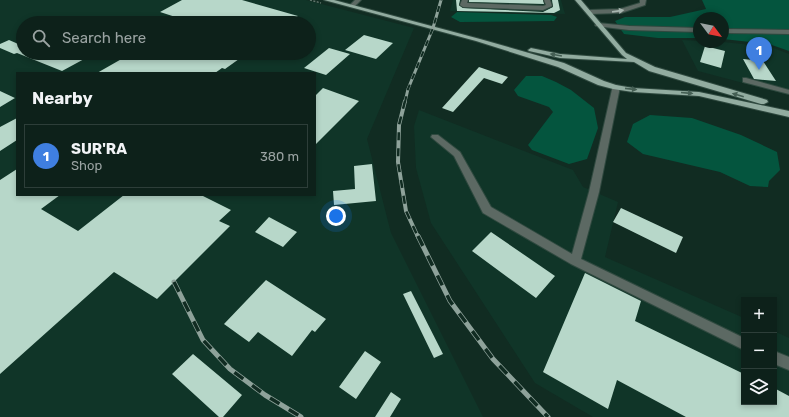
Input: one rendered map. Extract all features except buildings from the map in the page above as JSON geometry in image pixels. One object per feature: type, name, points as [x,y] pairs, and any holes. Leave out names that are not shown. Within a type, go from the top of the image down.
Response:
[{"type":"main road","points":[[328,0],[478,40],[561,65],[588,70],[601,83],[616,87],[633,90],[699,94],[789,114]]},
{"type":"main road","points":[[577,0],[589,12],[614,45],[624,54],[638,62],[652,69],[789,110]]},
{"type":"main road","points":[[478,40],[560,56],[622,59],[638,62]]},
{"type":"main road","points":[[588,70],[599,59],[611,53],[614,45]]},
{"type":"main road","points":[[648,90],[659,82],[652,69]]},
{"type":"lane","points":[[352,6],[358,0]]},
{"type":"lane","points":[[465,0],[464,6],[543,8],[549,6],[547,0]]},
{"type":"lane","points":[[589,12],[621,11],[643,4],[643,0]]},
{"type":"lane","points":[[598,24],[628,28],[693,30]]},
{"type":"lane","points":[[729,31],[789,32]]},
{"type":"lane","points":[[746,80],[789,92]]},
{"type":"lane","points":[[575,261],[594,192],[616,87]]},
{"type":"lane","points":[[434,137],[457,154],[487,210],[575,261],[741,343]]},
{"type":"lane","points":[[777,358],[789,364]]},
{"type":"shaded area","points":[[0,0],[306,0],[414,28],[367,139],[391,233],[483,417],[0,417]]},
{"type":"shaded area","points":[[453,0],[561,0],[565,14],[450,11]]},
{"type":"shaded area","points":[[682,40],[693,41],[693,48],[729,48],[729,43],[771,47],[789,54],[789,95],[698,71]]},
{"type":"shaded area","points":[[419,110],[573,170],[583,187],[618,202],[605,257],[741,317],[741,405],[777,405],[777,332],[789,338],[789,417],[593,417],[535,383],[431,223],[416,168],[414,126]]},
{"type":"green space","points":[[702,0],[789,0],[789,51],[769,44],[729,40],[729,12],[693,12],[693,38],[658,38],[624,34],[615,21],[625,17],[670,17],[706,9]]},
{"type":"green space","points":[[457,12],[551,15],[557,17],[554,21],[460,22],[451,17]]},
{"type":"green space","points":[[526,76],[542,76],[556,82],[571,90],[594,108],[598,128],[587,159],[569,164],[532,150],[528,145],[553,112],[549,107],[518,96],[514,90]]},
{"type":"green space","points":[[650,115],[692,118],[741,135],[777,152],[780,170],[769,181],[768,187],[750,186],[720,172],[643,154],[627,142],[633,124]]},
{"type":"railway","points":[[405,102],[408,89],[433,28],[441,0]]},
{"type":"railway","points":[[405,101],[399,125],[398,162],[406,211],[418,237]]},
{"type":"railway","points":[[418,236],[450,301],[493,359],[548,417]]},
{"type":"railway","points":[[174,282],[203,340],[230,369],[265,395],[301,417]]},
{"type":"place","name":"SUR'RA","points":[[759,70]]}]
